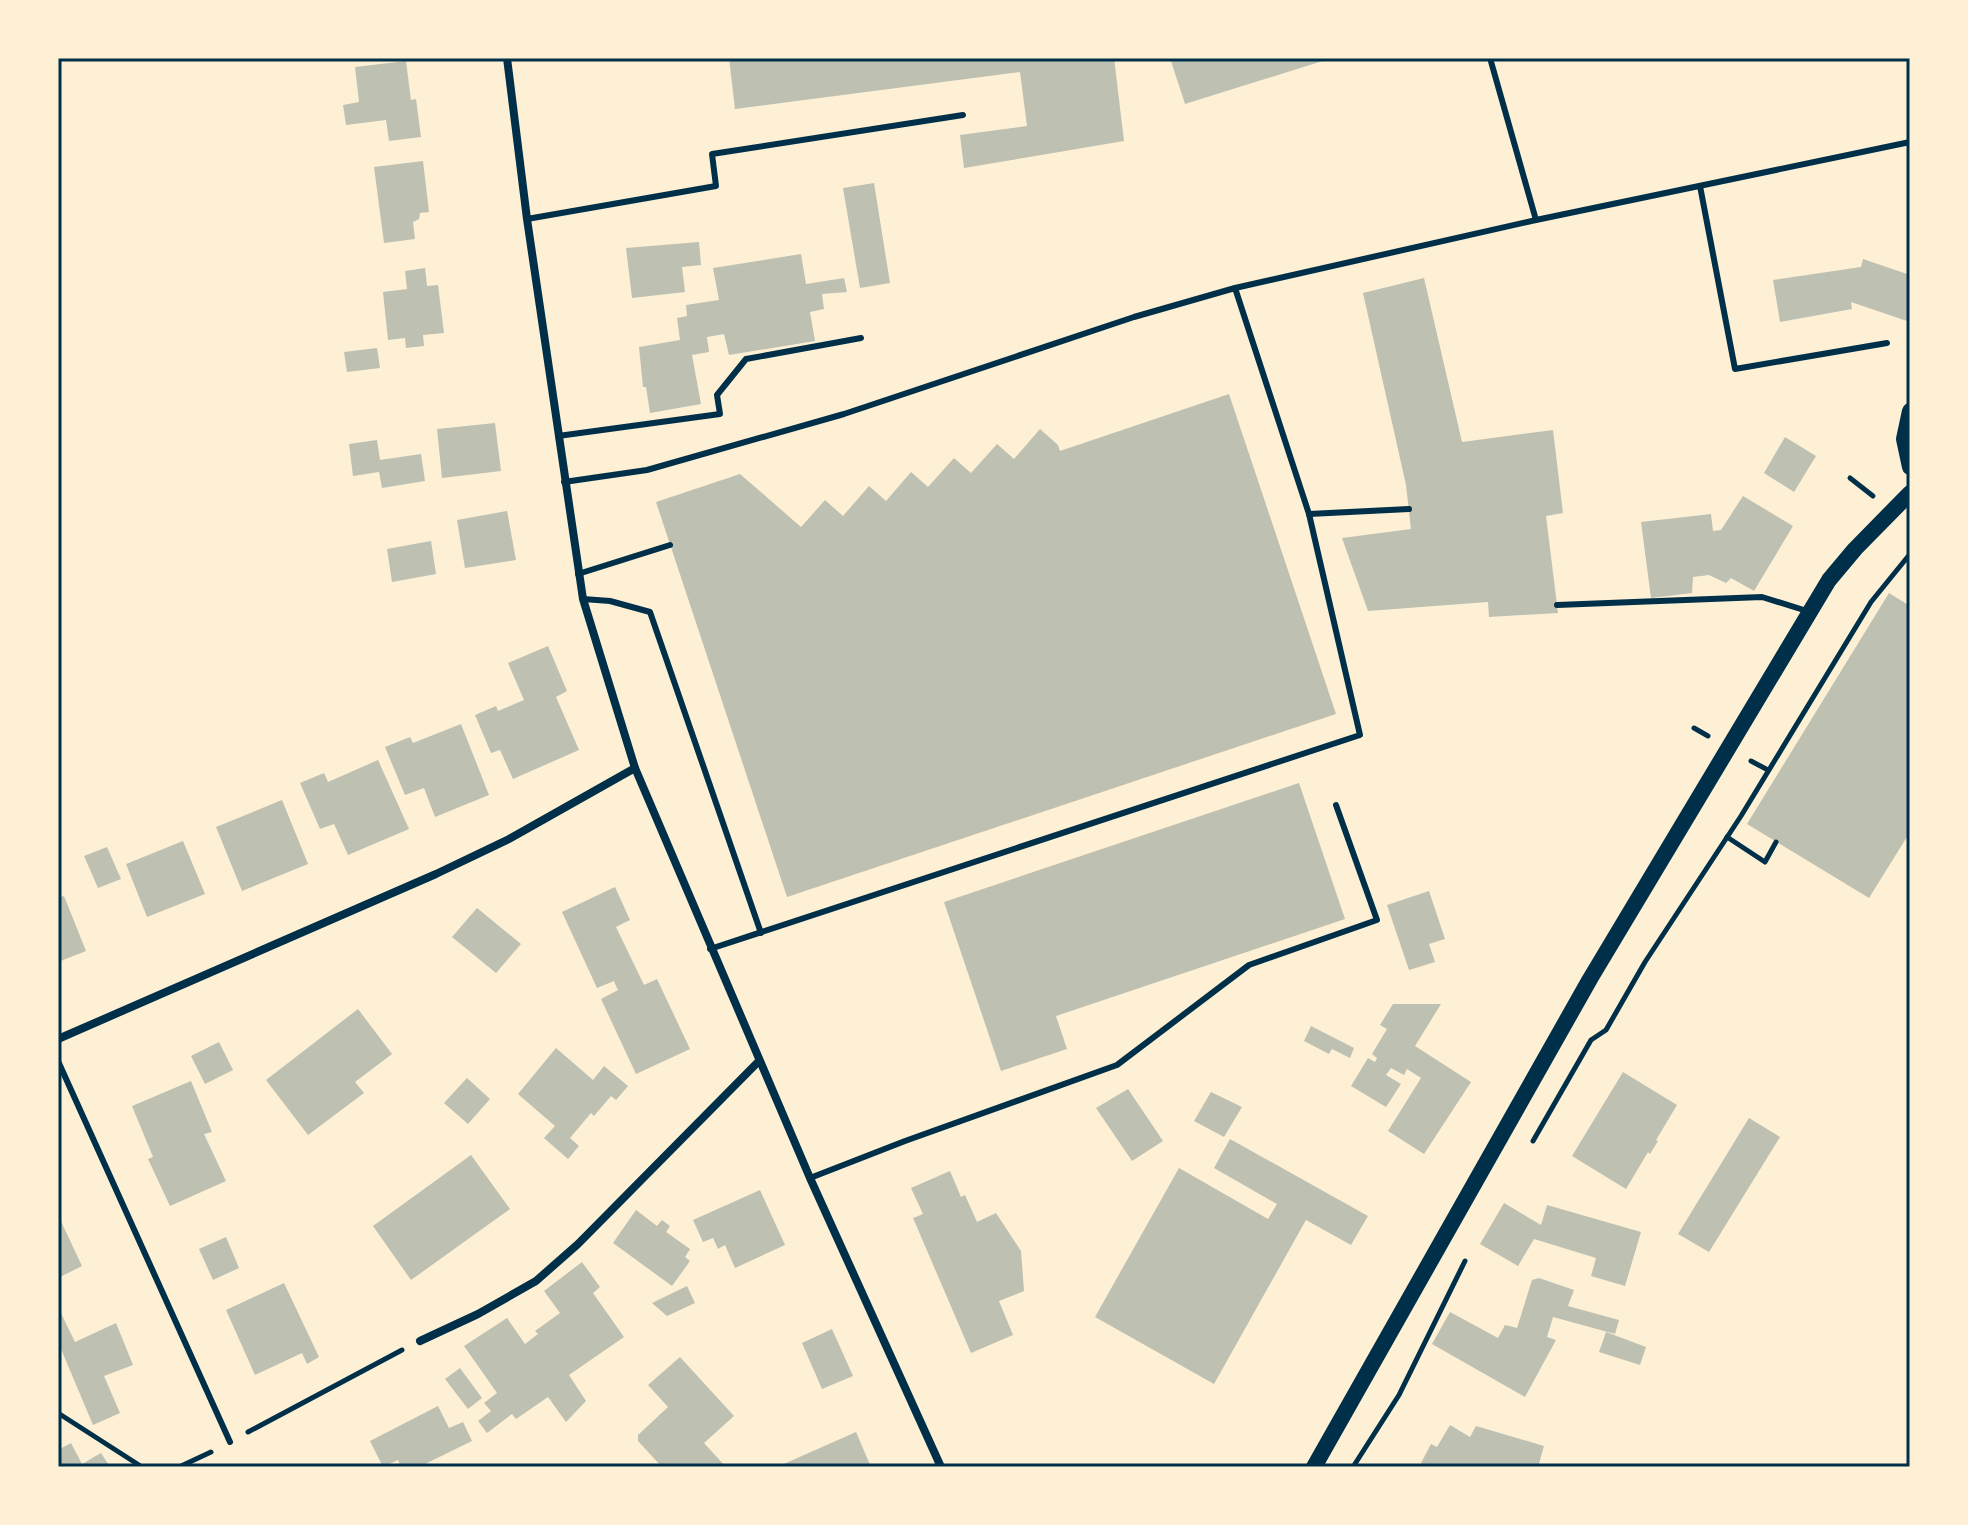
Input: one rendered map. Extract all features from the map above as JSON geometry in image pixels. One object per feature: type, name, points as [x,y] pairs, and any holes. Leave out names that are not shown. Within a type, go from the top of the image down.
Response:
[{"type":"main road","points":[[1910,411],[1904,439],[1910,467]]},
{"type":"main road","points":[[1314,1467],[1590,979],[1829,580],[1910,493]]},
{"type":"street","points":[[507,58],[578,574],[635,768],[810,1178],[941,1467]]},
{"type":"street","points":[[58,1039],[436,874],[521,832],[635,768]]},
{"type":"street","points":[[420,1341],[478,1314],[536,1281],[578,1244],[759,1061]]},
{"type":"lane","points":[[1490,58],[1536,220]]},
{"type":"lane","points":[[527,219],[716,186],[712,154],[963,115]]},
{"type":"lane","points":[[564,482],[647,470],[844,414],[1134,317],[1235,288],[1536,220],[1910,142]]},
{"type":"lane","points":[[1700,186],[1735,369],[1887,343]]},
{"type":"lane","points":[[710,949],[1360,735],[1309,514],[1235,288]]},
{"type":"lane","points":[[558,436],[720,414],[717,395],[746,359],[861,338]]},
{"type":"lane","points":[[1309,514],[1409,509]]},
{"type":"lane","points":[[578,574],[670,545]]},
{"type":"lane","points":[[1557,605],[1762,597],[1810,612]]},
{"type":"lane","points":[[583,599],[610,601],[650,612],[761,933]]},
{"type":"lane","points":[[810,1178],[1117,1065],[1249,965],[1377,920],[1336,805]]},
{"type":"lane","points":[[58,1061],[230,1442]]},
{"type":"path","points":[[1530,1146],[1591,1040],[1606,1030],[1645,962],[1727,837],[1871,602],[1910,554]]},
{"type":"path","points":[[1727,837],[1765,862],[1776,842]]},
{"type":"path","points":[[1353,1467],[1399,1395],[1471,1249]]},
{"type":"path","points":[[179,1467],[420,1341]]},
{"type":"path","points":[[58,1413],[142,1467]]},
{"type":"building","points":[[729,58],[1114,58],[1124,141],[964,168],[960,135],[1027,126],[1020,72],[735,109]]},
{"type":"building","points":[[1170,58],[1328,58],[1329,59],[1185,104]]},
{"type":"building","points":[[406,61],[411,100],[416,99],[421,137],[389,141],[386,120],[346,125],[343,105],[359,102],[355,67]]},
{"type":"building","points":[[423,161],[429,212],[420,213],[419,219],[413,222],[415,239],[384,243],[374,167]]},
{"type":"building","points":[[874,183],[890,283],[860,288],[843,188]]},
{"type":"building","points":[[699,242],[701,265],[682,267],[685,292],[632,298],[626,248]]},
{"type":"building","points":[[801,254],[806,284],[844,278],[847,292],[822,294],[824,309],[810,312],[815,341],[729,355],[724,334],[707,337],[709,352],[692,355],[701,404],[650,413],[646,387],[643,387],[639,347],[680,340],[677,318],[687,316],[686,305],[719,300],[713,268]]},
{"type":"building","points":[[1863,259],[1910,275],[1910,322],[1851,302],[1852,309],[1780,322],[1773,280],[1861,267]]},
{"type":"building","points":[[425,268],[427,286],[438,285],[444,333],[423,335],[424,346],[406,348],[405,338],[388,340],[383,292],[407,289],[405,271]]},
{"type":"building","points":[[1424,278],[1462,442],[1553,430],[1563,513],[1546,516],[1558,613],[1489,617],[1488,602],[1368,611],[1342,538],[1411,529],[1406,485],[1363,293]]},
{"type":"building","points":[[377,348],[380,368],[347,372],[344,352]]},
{"type":"building","points":[[1229,394],[1336,714],[787,897],[656,502],[740,474],[801,527],[825,500],[843,516],[869,486],[886,501],[911,472],[928,487],[954,458],[971,473],[997,444],[1014,459],[1040,429],[1058,445],[1060,451]]},
{"type":"building","points":[[495,423],[501,471],[442,478],[437,429]]},
{"type":"building","points":[[1785,437],[1816,456],[1794,492],[1764,473]]},
{"type":"building","points":[[377,440],[380,460],[421,454],[425,481],[382,488],[379,472],[353,476],[349,444]]},
{"type":"building","points":[[1743,496],[1793,526],[1754,591],[1731,578],[1726,583],[1709,575],[1693,577],[1692,593],[1651,598],[1641,522],[1711,514],[1713,531],[1721,530]]},
{"type":"building","points":[[507,511],[516,560],[465,568],[457,520]]},
{"type":"building","points":[[431,541],[436,574],[392,582],[387,549]]},
{"type":"building","points":[[1889,593],[1910,606],[1910,832],[1869,898],[1747,824]]},
{"type":"building","points":[[548,646],[567,691],[556,697],[579,750],[513,779],[500,750],[491,753],[475,715],[496,706],[498,711],[524,700],[508,663]]},
{"type":"building","points":[[461,724],[489,795],[435,817],[424,788],[405,795],[385,747],[410,737],[413,743]]},
{"type":"building","points":[[378,760],[409,829],[348,855],[334,824],[320,829],[300,783],[324,773],[328,782]]},
{"type":"building","points":[[1299,783],[1345,919],[1056,1016],[1067,1049],[1001,1071],[944,902]]},
{"type":"building","points":[[282,800],[308,864],[242,891],[216,827]]},
{"type":"building","points":[[183,841],[205,894],[147,917],[126,864]]},
{"type":"building","points":[[107,847],[121,879],[98,888],[84,856]]},
{"type":"building","points":[[615,887],[630,920],[616,927],[644,985],[657,979],[690,1049],[636,1074],[601,999],[618,990],[614,981],[597,988],[562,912]]},
{"type":"building","points":[[1429,891],[1445,939],[1429,944],[1435,962],[1409,970],[1387,905]]},
{"type":"building","points":[[64,896],[86,951],[58,962],[58,898]]},
{"type":"building","points":[[477,908],[521,944],[496,973],[452,937]]},
{"type":"building","points":[[1393,1004],[1441,1004],[1415,1046],[1471,1082],[1424,1154],[1388,1131],[1421,1078],[1407,1069],[1404,1075],[1391,1068],[1386,1075],[1401,1084],[1386,1107],[1351,1086],[1368,1058],[1375,1062],[1377,1058],[1372,1054],[1387,1029],[1380,1025]]},
{"type":"building","points":[[358,1009],[392,1054],[355,1082],[364,1093],[308,1135],[266,1080]]},
{"type":"building","points":[[1311,1026],[1354,1048],[1350,1058],[1332,1049],[1329,1054],[1304,1041]]},
{"type":"building","points":[[219,1042],[233,1070],[205,1084],[191,1056]]},
{"type":"building","points":[[556,1048],[593,1080],[604,1066],[628,1086],[616,1100],[611,1096],[594,1116],[591,1113],[570,1138],[579,1146],[568,1159],[544,1138],[555,1126],[518,1094]]},
{"type":"building","points":[[1623,1072],[1677,1105],[1658,1141],[1626,1189],[1572,1156]]},
{"type":"building","points":[[467,1078],[490,1099],[468,1124],[444,1103]]},
{"type":"building","points":[[191,1081],[212,1132],[204,1134],[226,1181],[170,1206],[148,1159],[153,1157],[132,1106]]},
{"type":"building","points":[[1128,1089],[1163,1141],[1132,1161],[1096,1108]]},
{"type":"building","points":[[1211,1092],[1242,1107],[1224,1137],[1194,1121]]},
{"type":"building","points":[[1749,1118],[1780,1137],[1709,1252],[1678,1234]]},
{"type":"building","points":[[1230,1139],[1368,1216],[1351,1245],[1306,1220],[1214,1384],[1095,1317],[1179,1168],[1268,1219],[1277,1204],[1214,1168]]},
{"type":"building","points":[[471,1155],[510,1209],[411,1280],[373,1226]]},
{"type":"building","points":[[950,1171],[961,1197],[965,1195],[977,1222],[996,1213],[1021,1251],[1024,1291],[999,1301],[1013,1335],[971,1353],[913,1218],[923,1214],[911,1188]]},
{"type":"building","points":[[760,1190],[785,1245],[735,1268],[725,1245],[718,1249],[713,1238],[703,1242],[693,1220]]},
{"type":"building","points":[[1504,1203],[1541,1225],[1547,1205],[1641,1232],[1625,1286],[1591,1276],[1596,1258],[1534,1239],[1518,1266],[1480,1244]]},
{"type":"building","points":[[636,1210],[657,1226],[662,1220],[670,1226],[666,1232],[690,1249],[685,1257],[690,1261],[672,1286],[613,1243]]},
{"type":"building","points":[[58,1215],[82,1266],[58,1278]]},
{"type":"building","points":[[226,1237],[239,1268],[213,1280],[199,1249]]},
{"type":"building","points":[[582,1262],[600,1287],[593,1293],[624,1337],[569,1375],[586,1401],[566,1422],[548,1397],[516,1419],[512,1414],[487,1433],[478,1421],[491,1411],[484,1403],[497,1393],[464,1346],[507,1318],[525,1344],[538,1334],[535,1331],[560,1313],[544,1291]]},
{"type":"building","points":[[1539,1278],[1574,1290],[1568,1306],[1619,1320],[1615,1334],[1553,1317],[1547,1337],[1556,1340],[1525,1397],[1432,1344],[1450,1312],[1498,1338],[1505,1325],[1517,1328],[1532,1280]]},
{"type":"building","points":[[284,1283],[319,1357],[307,1364],[302,1353],[255,1375],[226,1310]]},
{"type":"building","points":[[687,1286],[695,1303],[667,1316],[652,1303]]},
{"type":"building","points":[[58,1307],[75,1342],[116,1323],[133,1365],[104,1376],[120,1413],[93,1425],[61,1349],[58,1351]]},
{"type":"building","points":[[832,1329],[853,1376],[822,1389],[802,1343]]},
{"type":"building","points":[[1606,1332],[1646,1347],[1640,1365],[1599,1352]]},
{"type":"building","points":[[680,1357],[734,1416],[704,1443],[726,1467],[662,1467],[638,1441],[638,1435],[668,1407],[648,1385]]},
{"type":"building","points":[[460,1368],[482,1398],[468,1409],[445,1379]]},
{"type":"building","points":[[438,1406],[449,1428],[463,1422],[472,1441],[419,1467],[401,1467],[398,1460],[383,1467],[370,1441]]},
{"type":"building","points":[[1450,1425],[1470,1437],[1476,1426],[1544,1446],[1538,1467],[1426,1467],[1421,1463],[1431,1444],[1437,1447]]},
{"type":"building","points":[[856,1432],[871,1467],[777,1467]]},
{"type":"building","points":[[71,1443],[82,1464],[101,1453],[110,1467],[63,1467],[58,1459],[58,1450]]}]
